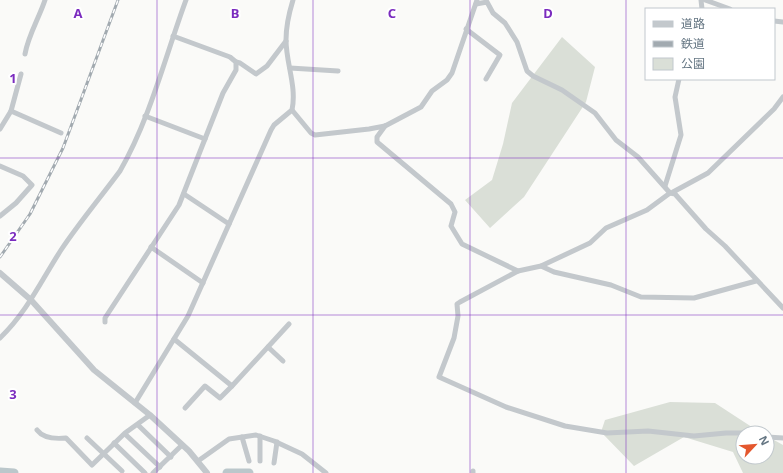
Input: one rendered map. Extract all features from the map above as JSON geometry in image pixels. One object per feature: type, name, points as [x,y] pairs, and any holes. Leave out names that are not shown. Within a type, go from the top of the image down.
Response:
[{"type":"street","points":[[25,54],[27,43],[37,23],[45,0]]},
{"type":"street","points":[[0,338],[14,324],[31,300],[62,250],[120,171],[132,149],[145,116],[186,0]]},
{"type":"street","points":[[293,0],[290,9],[286,41],[290,68],[292,110],[315,135],[369,130],[385,126],[420,107],[432,91],[450,77],[476,2],[487,2],[493,13],[505,23],[517,42],[524,64],[531,74],[562,90],[595,113],[616,140],[638,157],[783,308]]},
{"type":"street","points":[[705,0],[727,8]]},
{"type":"street","points":[[466,29],[500,54],[486,78]]},
{"type":"street","points":[[173,36],[230,57],[236,62],[240,62],[256,74],[267,66],[286,41]]},
{"type":"street","points":[[105,322],[105,318],[174,212],[184,194],[223,93],[236,70],[236,62]]},
{"type":"street","points":[[290,68],[338,71]]},
{"type":"street","points":[[0,129],[11,111],[21,74]]},
{"type":"street","points":[[665,186],[666,178],[679,145],[681,135],[675,97],[679,80]]},
{"type":"street","points":[[735,433],[694,436],[648,431],[607,433],[532,417],[480,396],[439,377],[454,338],[458,316],[457,304],[518,271],[540,266],[590,243],[606,228],[647,210],[671,192],[708,174],[783,97]]},
{"type":"street","points":[[135,403],[188,316],[271,130],[274,125],[292,110]]},
{"type":"street","points":[[11,111],[61,133]]},
{"type":"street","points":[[145,116],[205,139]]},
{"type":"street","points":[[385,126],[377,137],[377,142],[450,202],[455,212],[451,226],[460,243],[518,271]]},
{"type":"street","points":[[0,166],[23,176],[32,185],[16,203],[0,216]]},
{"type":"street","points":[[184,194],[229,224]]},
{"type":"street","points":[[151,247],[203,283]]},
{"type":"street","points":[[540,266],[554,272],[611,285],[640,297],[694,298],[756,281]]},
{"type":"street","points":[[0,273],[31,300],[94,370],[150,415],[182,445],[207,473]]},
{"type":"street","points":[[185,408],[206,386],[220,398],[289,324]]},
{"type":"street","points":[[174,339],[232,386]]},
{"type":"street","points":[[268,346],[283,361]]},
{"type":"street","points":[[37,430],[40,434],[55,439],[66,438],[92,465],[124,434],[150,415]]},
{"type":"street","points":[[138,425],[171,456]]},
{"type":"street","points":[[124,434],[160,467]]},
{"type":"street","points":[[198,462],[229,439],[260,436],[302,454],[326,473]]},
{"type":"street","points":[[260,436],[260,461]]},
{"type":"street","points":[[242,437],[249,461]]},
{"type":"street","points":[[87,438],[122,471]]},
{"type":"street","points":[[274,463],[277,442]]},
{"type":"street","points":[[114,443],[145,473]]},
{"type":"street","points":[[152,473],[182,445]]},
{"type":"green space","points":[[562,37],[595,67],[586,102],[524,197],[490,228],[465,200],[492,180],[503,144],[512,103]]},
{"type":"green space","points":[[670,402],[715,403],[749,425],[735,425],[735,456],[733,452],[684,437],[634,466],[601,432],[605,420]]},
{"type":"green space","points":[[775,440],[783,445],[783,473],[743,473],[739,465],[775,465]]},
{"type":"waterway","points":[[0,472],[14,473]]},
{"type":"waterway","points":[[227,473],[249,473]]},
{"type":"railway","points":[[0,257],[30,214],[63,148],[118,0]]}]
